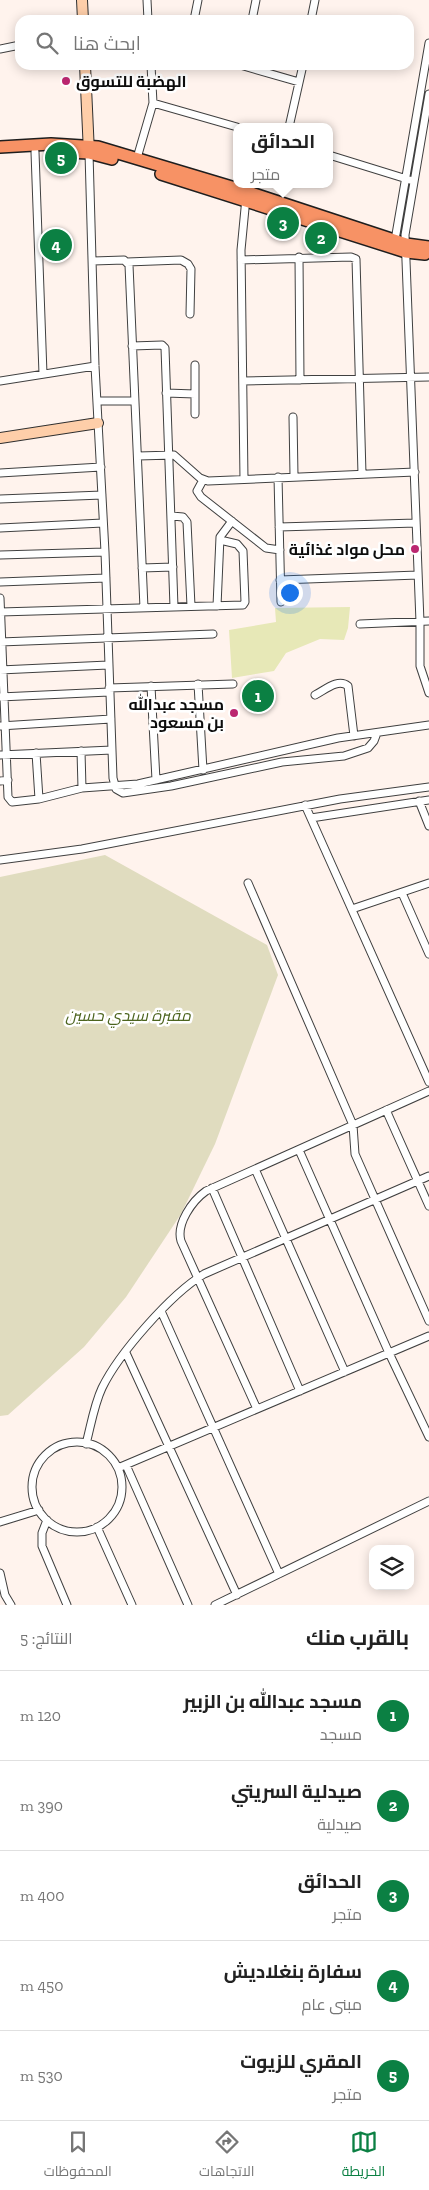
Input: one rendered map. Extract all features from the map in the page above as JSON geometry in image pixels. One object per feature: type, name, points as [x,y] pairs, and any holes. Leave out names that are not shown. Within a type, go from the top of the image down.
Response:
[{"type":"main road","points":[[0,147],[51,144],[137,158],[245,195],[403,245],[429,247]]},
{"type":"main road","points":[[0,154],[89,149],[245,195],[429,254]]},
{"type":"street","points":[[82,0],[83,15]]},
{"type":"street","points":[[147,0],[148,15]]},
{"type":"street","points":[[195,15],[198,0]]},
{"type":"street","points":[[253,15],[256,0]]},
{"type":"street","points":[[313,15],[315,0]]},
{"type":"street","points":[[429,43],[403,245],[415,472],[420,666],[427,682],[429,693]]},
{"type":"street","points":[[0,49],[15,45]]},
{"type":"street","points":[[85,70],[95,366],[115,787],[119,792],[123,793],[171,786],[282,762],[344,756],[368,748],[374,741],[377,733]]},
{"type":"street","points":[[137,158],[153,103],[151,70]]},
{"type":"street","points":[[258,70],[299,82]]},
{"type":"street","points":[[290,123],[302,70]]},
{"type":"street","points":[[403,245],[410,180],[429,94]]},
{"type":"street","points":[[153,103],[233,126]]},
{"type":"street","points":[[35,152],[43,374]]},
{"type":"street","points":[[333,156],[410,180]]},
{"type":"street","points":[[244,479],[241,260],[245,195]]},
{"type":"street","points":[[241,260],[299,257],[351,257],[356,259],[362,474]]},
{"type":"street","points":[[299,257],[300,380]]},
{"type":"street","points":[[93,261],[181,260],[188,264],[191,269],[190,314]]},
{"type":"street","points":[[127,262],[130,268],[144,608]]},
{"type":"street","points":[[132,346],[164,346],[174,607]]},
{"type":"street","points":[[195,365],[195,414]]},
{"type":"street","points":[[0,382],[95,366]]},
{"type":"street","points":[[243,381],[429,377]]},
{"type":"street","points":[[166,393],[195,394]]},
{"type":"street","points":[[97,401],[134,400]]},
{"type":"street","points":[[293,417],[294,476]]},
{"type":"street","points":[[0,438],[98,423]]},
{"type":"street","points":[[138,456],[169,455],[178,457],[203,480],[213,482],[294,476],[415,472]]},
{"type":"street","points":[[0,472],[101,467]]},
{"type":"street","points":[[278,477],[281,602]]},
{"type":"street","points":[[203,480],[198,488],[198,494],[266,548],[280,550]]},
{"type":"street","points":[[0,499],[102,494]]},
{"type":"street","points":[[172,516],[183,517],[187,522],[191,606]]},
{"type":"street","points":[[217,606],[221,534],[232,521]]},
{"type":"street","points":[[0,528],[103,523]]},
{"type":"street","points":[[279,527],[416,523]]},
{"type":"street","points":[[0,612],[242,605],[245,602],[243,551],[237,544],[220,540]]},
{"type":"street","points":[[0,555],[105,552]]},
{"type":"street","points":[[142,568],[173,567]]},
{"type":"street","points":[[280,580],[418,575]]},
{"type":"street","points":[[0,582],[106,578]]},
{"type":"street","points":[[0,598],[4,781],[8,798],[11,802],[39,799],[82,788],[115,787],[156,780],[354,736],[429,725]]},
{"type":"street","points":[[360,624],[429,621]]},
{"type":"street","points":[[1,642],[213,634]]},
{"type":"street","points":[[2,670],[108,665]]},
{"type":"street","points":[[315,695],[339,682],[344,682],[348,686],[354,736]]},
{"type":"street","points":[[198,684],[203,770]]},
{"type":"street","points":[[2,697],[151,686],[233,684]]},
{"type":"street","points":[[151,686],[156,780]]},
{"type":"street","points":[[3,726],[111,719]]},
{"type":"street","points":[[3,754],[112,750]]},
{"type":"street","points":[[81,752],[82,788]]},
{"type":"street","points":[[36,753],[39,799]]},
{"type":"street","points":[[0,860],[82,848],[305,805],[396,790],[429,787]]},
{"type":"street","points":[[396,790],[402,803]]},
{"type":"street","points":[[311,818],[429,800]]},
{"type":"street","points":[[419,801],[429,826]]},
{"type":"street","points":[[305,805],[429,1082]]},
{"type":"street","points":[[248,883],[354,1125],[355,1154],[429,1322]]},
{"type":"street","points":[[352,909],[429,883]]},
{"type":"street","points":[[402,893],[429,954]]},
{"type":"street","points":[[257,1409],[181,1241],[180,1230],[196,1199],[212,1188],[429,1091]]},
{"type":"street","points":[[386,1110],[429,1206]]},
{"type":"street","points":[[299,1150],[389,1353],[429,1437]]},
{"type":"street","points":[[255,1169],[345,1372]]},
{"type":"street","points":[[86,1444],[100,1394],[111,1373],[142,1331],[197,1278],[241,1257],[429,1176]]},
{"type":"street","points":[[212,1188],[300,1391]]},
{"type":"street","points":[[161,1311],[279,1574]]},
{"type":"street","points":[[118,1468],[429,1336]]},
{"type":"street","points":[[126,1353],[237,1595]]},
{"type":"street","points":[[86,1444],[105,1452],[118,1468],[122,1485],[119,1502],[110,1517],[97,1527],[82,1532],[67,1530],[46,1520],[38,1510],[32,1487],[38,1465],[49,1453],[63,1445],[86,1444]]},
{"type":"street","points":[[126,1465],[188,1605]]},
{"type":"street","points":[[216,1605],[429,1500]]},
{"type":"street","points":[[0,1522],[38,1510]]},
{"type":"street","points":[[46,1520],[42,1533],[42,1546],[67,1605]]},
{"type":"street","points":[[97,1527],[132,1605]]},
{"type":"street","points":[[0,1573],[5,1595],[11,1605]]},
{"type":"green space","points":[[350,607],[348,628],[344,640],[320,639],[286,653],[274,671],[232,678],[229,630],[276,622],[275,608]]},
{"type":"green space","name":"مقبرة سيدي حسين","points":[[105,855],[267,945],[278,975],[215,1144],[181,1214],[126,1297],[84,1347],[8,1415],[0,1416],[0,877]]},
{"type":"place","name":"الهضبة للتسوق","points":[[66,81]]},
{"type":"place","name":"المقري للزيوت","points":[[61,158]]},
{"type":"place","name":"الحدائق","points":[[283,223]]},
{"type":"place","name":"صيدلية السريتي","points":[[321,238]]},
{"type":"place","name":"سفارة بنغلاديش","points":[[56,245]]},
{"type":"place","name":"محل مواد غذائية","points":[[415,549]]},
{"type":"place","name":"مسجد عبدالله بن الزبير","points":[[258,696]]},
{"type":"place","name":"مسجد عبدالله بن مسعود","points":[[234,713]]}]
